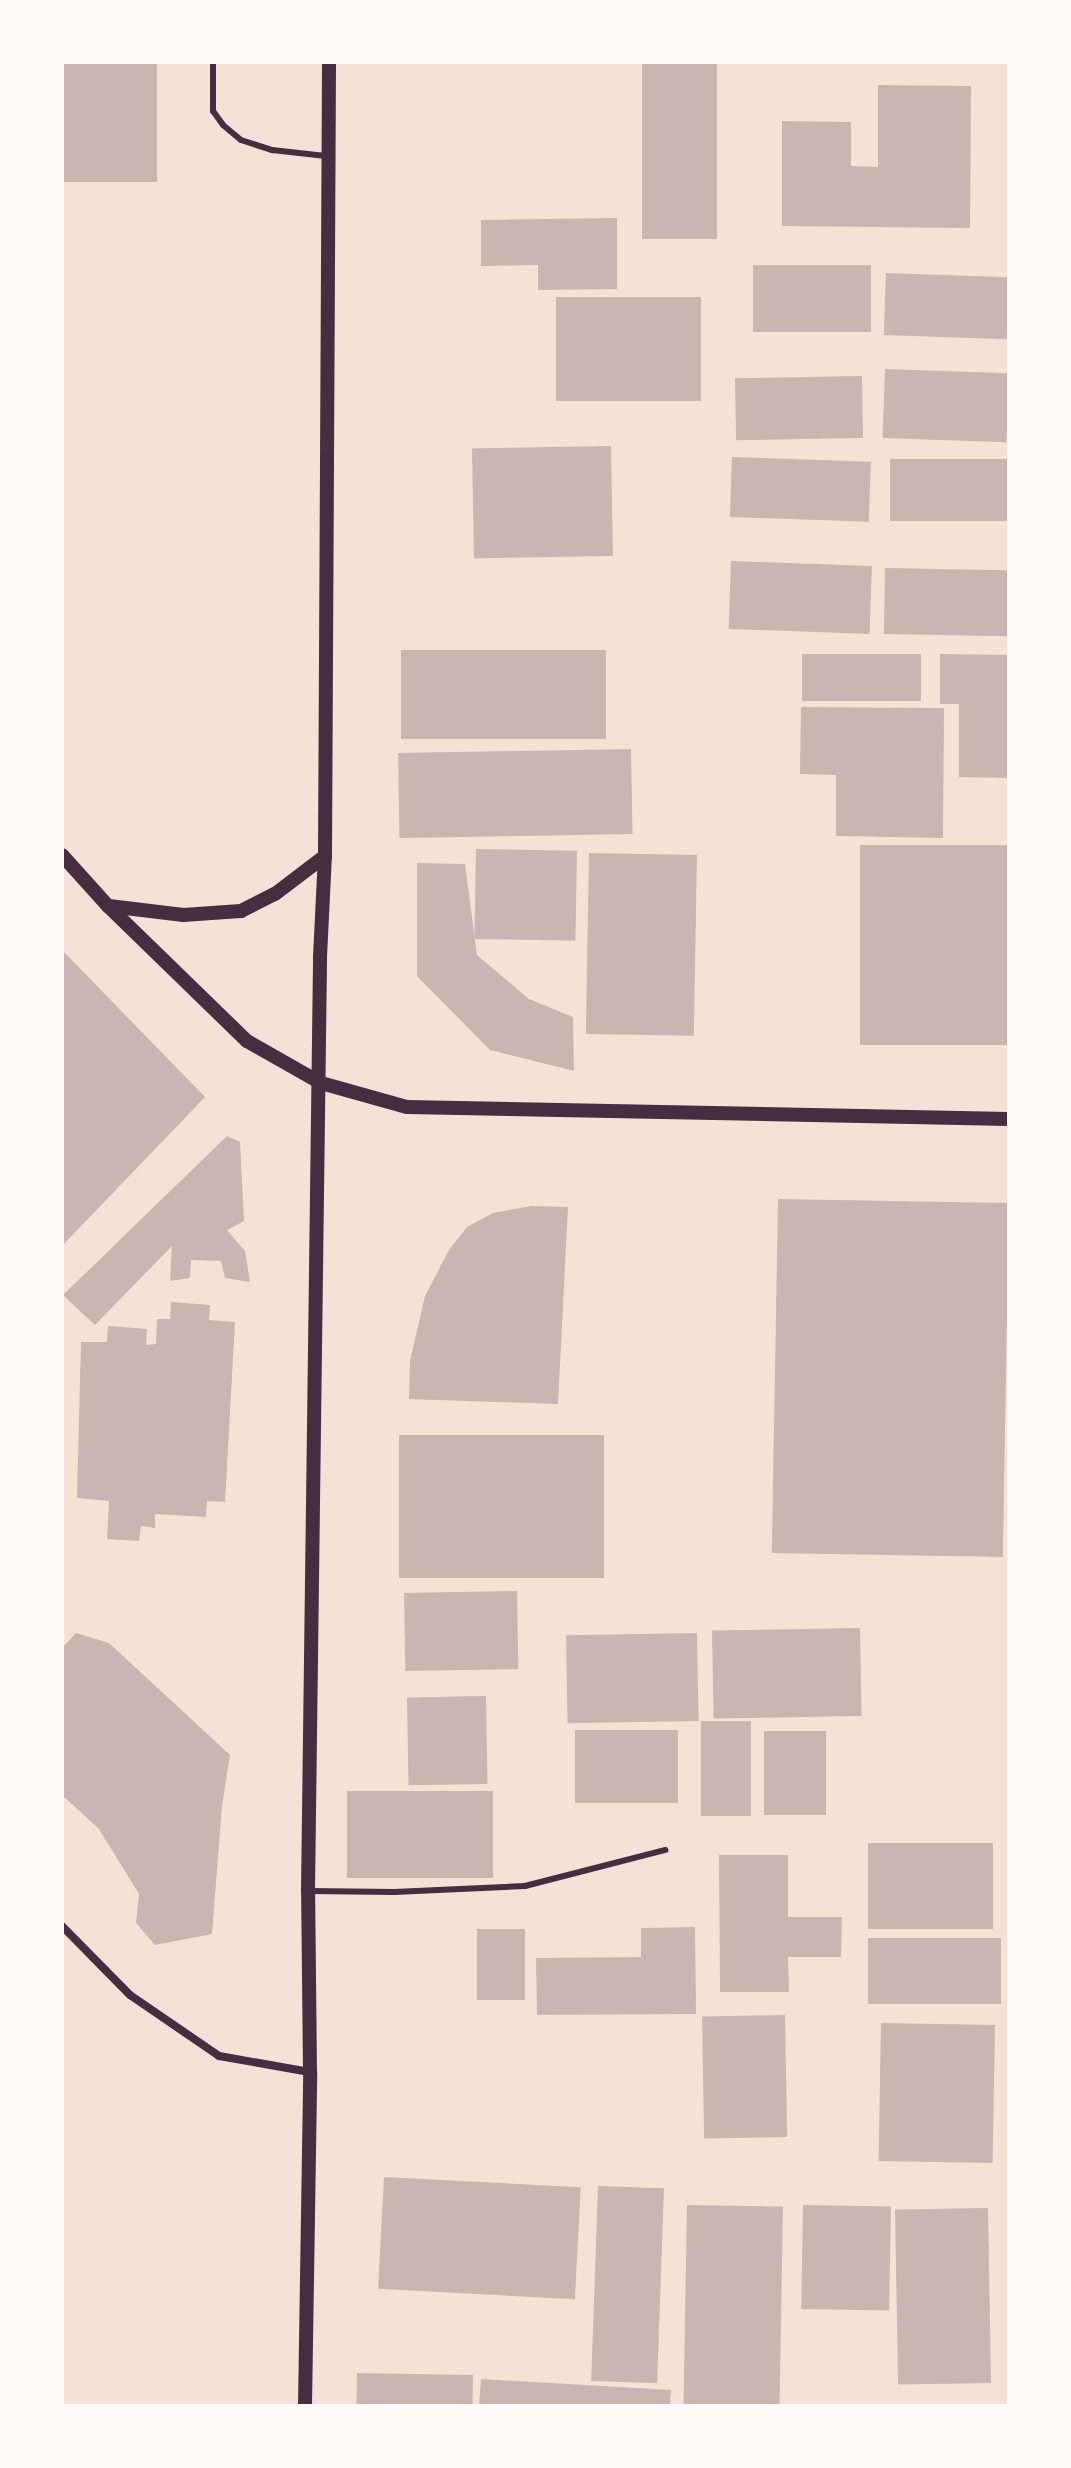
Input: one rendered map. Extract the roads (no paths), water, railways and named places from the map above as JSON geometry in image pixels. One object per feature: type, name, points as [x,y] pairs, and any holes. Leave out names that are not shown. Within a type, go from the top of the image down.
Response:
[{"type":"street","points":[[305,2406],[320,957],[325,856],[329,62]]},
{"type":"street","points":[[62,855],[108,906],[247,1041],[321,1083],[407,1107],[1009,1119]]},
{"type":"street","points":[[108,906],[183,915],[241,911],[275,894],[325,856]]},
{"type":"street","points":[[62,1926],[130,1995],[219,2056],[310,2072]]},
{"type":"lane","points":[[213,62],[213,111],[223,125],[241,140],[272,150],[328,156]]},
{"type":"lane","points":[[308,1891],[394,1892],[525,1886],[665,1850]]}]
